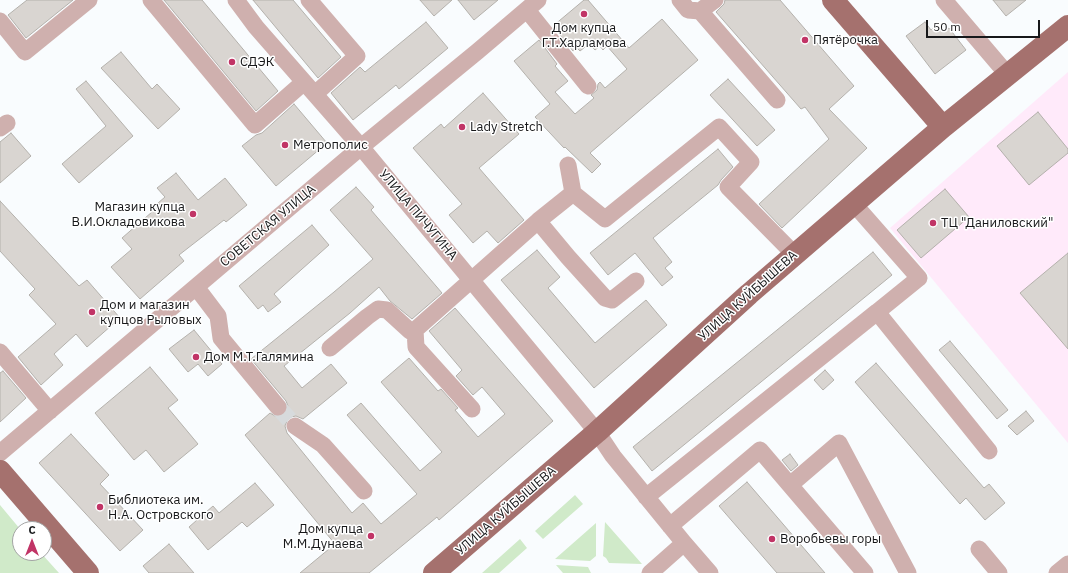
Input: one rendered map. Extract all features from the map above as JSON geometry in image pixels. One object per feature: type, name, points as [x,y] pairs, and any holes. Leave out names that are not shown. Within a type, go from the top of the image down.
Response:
[{"type":"main road","points":[[834,0],[942,127]]},
{"type":"main road","name":"УЛИЦА КУЙБЫШЕВА","points":[[434,573],[597,432],[749,294],[942,127],[1068,26]]},
{"type":"main road","points":[[0,471],[88,573]]},
{"type":"street","points":[[0,21],[25,52],[89,0]]},
{"type":"street","points":[[150,0],[255,125],[356,56],[309,0]]},
{"type":"street","name":"УЛИЦА ПИЧУГИНА","points":[[236,0],[256,27],[361,147],[597,432],[613,456],[710,573]]},
{"type":"street","points":[[680,0],[688,10],[700,11],[715,0]]},
{"type":"street","points":[[944,0],[1008,74]]},
{"type":"street","points":[[532,5],[588,86]]},
{"type":"street","name":"СОВЕТСКАЯ УЛИЦА","points":[[0,453],[361,147],[532,5]]},
{"type":"street","points":[[700,11],[777,100]]},
{"type":"street","points":[[568,166],[573,193],[605,219],[719,127],[751,162],[728,187],[795,255]]},
{"type":"street","points":[[330,348],[378,309],[387,310],[410,331],[415,330],[538,221],[573,193]]},
{"type":"street","points":[[646,497],[919,278],[854,204]]},
{"type":"street","points":[[538,221],[605,298],[612,300],[636,281]]},
{"type":"street","points":[[196,287],[218,316],[221,338],[278,407]]},
{"type":"street","points":[[877,312],[989,451]]},
{"type":"street","points":[[415,330],[416,346],[472,409]]},
{"type":"street","points":[[0,352],[50,411]]},
{"type":"street","points":[[295,426],[323,445],[364,491]]},
{"type":"street","points":[[790,485],[839,443],[908,573]]},
{"type":"street","points":[[670,526],[760,450],[865,573]]},
{"type":"street","points":[[650,573],[684,542]]},
{"type":"street","points":[[979,549],[999,573]]},
{"type":"street","points":[[1058,573],[1068,564]]},
{"type":"shaded area","points":[[1068,72],[1068,443],[890,228]]},
{"type":"green space","points":[[575,495],[583,504],[543,539],[535,531]]},
{"type":"green space","points":[[0,505],[13,521],[12,521],[12,561],[48,561],[59,573],[0,573]]},
{"type":"green space","points":[[605,522],[642,564],[609,563],[603,556]]},
{"type":"green space","points":[[596,523],[596,556],[590,561],[555,559]]},
{"type":"green space","points":[[520,539],[527,548],[499,573],[482,573]]},
{"type":"green space","points":[[556,565],[588,567],[591,573],[563,573]]},
{"type":"building","points":[[27,0],[73,0],[26,38],[8,15]]},
{"type":"building","points":[[164,0],[202,0],[278,91],[256,111]]},
{"type":"building","points":[[253,0],[293,0],[341,57],[318,78]]},
{"type":"building","points":[[420,0],[452,0],[434,16]]},
{"type":"building","points":[[458,0],[498,0],[474,20]]},
{"type":"building","points":[[584,0],[588,0],[629,48],[662,19],[698,60],[590,153],[601,164],[592,173],[565,147],[564,148],[535,117],[550,104],[514,61],[539,40],[557,64],[555,66],[568,81],[555,92],[575,114],[594,98],[591,95],[597,90],[600,82],[605,88],[627,69],[607,46],[603,50],[600,46],[595,50],[589,44],[580,51],[577,48],[573,51],[553,26]]},
{"type":"building","points":[[725,0],[780,0],[854,86],[829,109],[867,148],[782,228],[759,204],[829,139],[805,107],[801,109],[716,12],[724,4]]},
{"type":"building","points":[[993,0],[1026,0],[1006,16]]},
{"type":"building","points":[[426,22],[448,48],[399,89],[396,85],[353,120],[331,93],[360,67],[365,72]]},
{"type":"building","points":[[925,22],[931,30],[937,25],[943,32],[949,28],[966,50],[935,74],[906,36]]},
{"type":"building","points":[[121,52],[152,89],[157,84],[180,109],[158,129],[101,68]]},
{"type":"building","points":[[728,79],[775,130],[757,146],[710,95]]},
{"type":"building","points":[[86,81],[133,136],[79,183],[62,164],[106,126],[76,89]]},
{"type":"building","points":[[483,93],[519,134],[479,168],[524,220],[498,243],[487,231],[473,243],[449,215],[462,204],[413,148],[441,124],[444,128]]},
{"type":"building","name":"Метрополис","points":[[294,104],[327,143],[276,186],[242,146],[256,135],[262,133]]},
{"type":"building","points":[[1038,112],[1068,149],[1068,153],[1029,185],[997,146]]},
{"type":"building","points":[[11,133],[31,156],[0,183],[0,142]]},
{"type":"building","points":[[718,149],[733,167],[718,185],[653,238],[672,262],[665,268],[673,277],[662,286],[635,253],[608,275],[590,253]]},
{"type":"building","points":[[176,173],[198,200],[225,178],[247,205],[226,222],[224,220],[179,255],[184,261],[140,299],[111,267],[132,249],[122,238],[160,205],[158,203],[165,197],[157,188]]},
{"type":"building","points":[[356,187],[374,207],[371,210],[442,293],[412,319],[390,301],[379,287],[350,313],[284,366],[302,388],[331,364],[347,383],[303,419],[296,416],[291,417],[285,426],[287,433],[352,513],[363,503],[381,524],[417,494],[347,415],[361,403],[420,471],[442,452],[381,382],[409,358],[438,391],[441,389],[458,408],[455,410],[478,437],[505,414],[482,387],[473,395],[456,376],[462,370],[429,331],[455,308],[553,421],[439,520],[437,517],[369,573],[300,573],[335,544],[245,435],[270,413],[279,417],[284,415],[288,406],[286,401],[251,359],[373,259],[330,210]]},
{"type":"building","name":"ТЦ \"Даниловский\"","points":[[945,189],[969,217],[921,258],[897,230]]},
{"type":"building","points":[[0,201],[79,286],[87,280],[120,318],[87,347],[76,334],[54,354],[63,365],[41,385],[18,357],[56,324],[29,295],[35,289],[0,251]]},
{"type":"building","points":[[312,225],[329,245],[274,294],[281,302],[268,312],[263,305],[258,309],[239,286]]},
{"type":"building","points":[[537,250],[560,277],[548,288],[595,343],[646,300],[667,325],[594,388],[501,280]]},
{"type":"building","points":[[873,252],[892,275],[652,471],[633,447]]},
{"type":"building","points":[[1068,253],[1068,349],[1020,293]]},
{"type":"building","name":"Дом М.Т.Галямина","points":[[194,330],[222,364],[208,376],[198,364],[188,372],[169,349]]},
{"type":"building","points":[[950,341],[1008,410],[997,419],[939,350]]},
{"type":"building","points":[[876,363],[984,488],[989,484],[1005,503],[985,520],[966,498],[960,504],[855,382]]},
{"type":"building","points":[[150,367],[178,400],[168,408],[198,444],[164,472],[146,450],[134,460],[95,413]]},
{"type":"building","points":[[825,370],[834,380],[823,390],[814,380]]},
{"type":"building","points":[[3,371],[26,398],[0,422],[0,373]]},
{"type":"building","points":[[1026,411],[1034,421],[1017,435],[1008,426]]},
{"type":"building","name":"Библиотека им. Н.А. Островского","points":[[71,434],[109,475],[100,484],[143,530],[120,551],[39,463]]},
{"type":"building","points":[[790,454],[798,465],[791,471],[782,460]]},
{"type":"building","name":"Воробьевы горы","points":[[747,482],[825,573],[777,573],[719,506]]},
{"type":"building","points":[[255,483],[274,505],[247,527],[242,522],[208,550],[189,527],[213,506],[219,513]]},
{"type":"building","points":[[169,544],[194,573],[149,573],[143,566]]},
{"type":"tunnel","points":[[278,407],[295,426]]},
{"type":"place","name":"Дом купца Г.Т.Харламова","points":[[584,14]]},
{"type":"place","name":"Пятёрочка","points":[[805,40]]},
{"type":"place","name":"СДЭК","points":[[232,62]]},
{"type":"place","name":"Lady Stretch","points":[[462,127]]},
{"type":"place","name":"Метрополис","points":[[285,145]]},
{"type":"place","name":"Магазин купца В.И.Окладовикова","points":[[193,214]]},
{"type":"place","name":"ТЦ \"Даниловский\"","points":[[933,223]]},
{"type":"place","name":"Дом и магазин купцов Рыловых","points":[[92,312]]},
{"type":"place","name":"Дом М.Т.Галямина","points":[[196,357]]},
{"type":"place","name":"Библиотека им. Н.А. Островского","points":[[100,507]]},
{"type":"place","name":"Дом купца М.М.Дунаева","points":[[371,536]]},
{"type":"place","name":"Воробьевы горы","points":[[772,539]]}]
